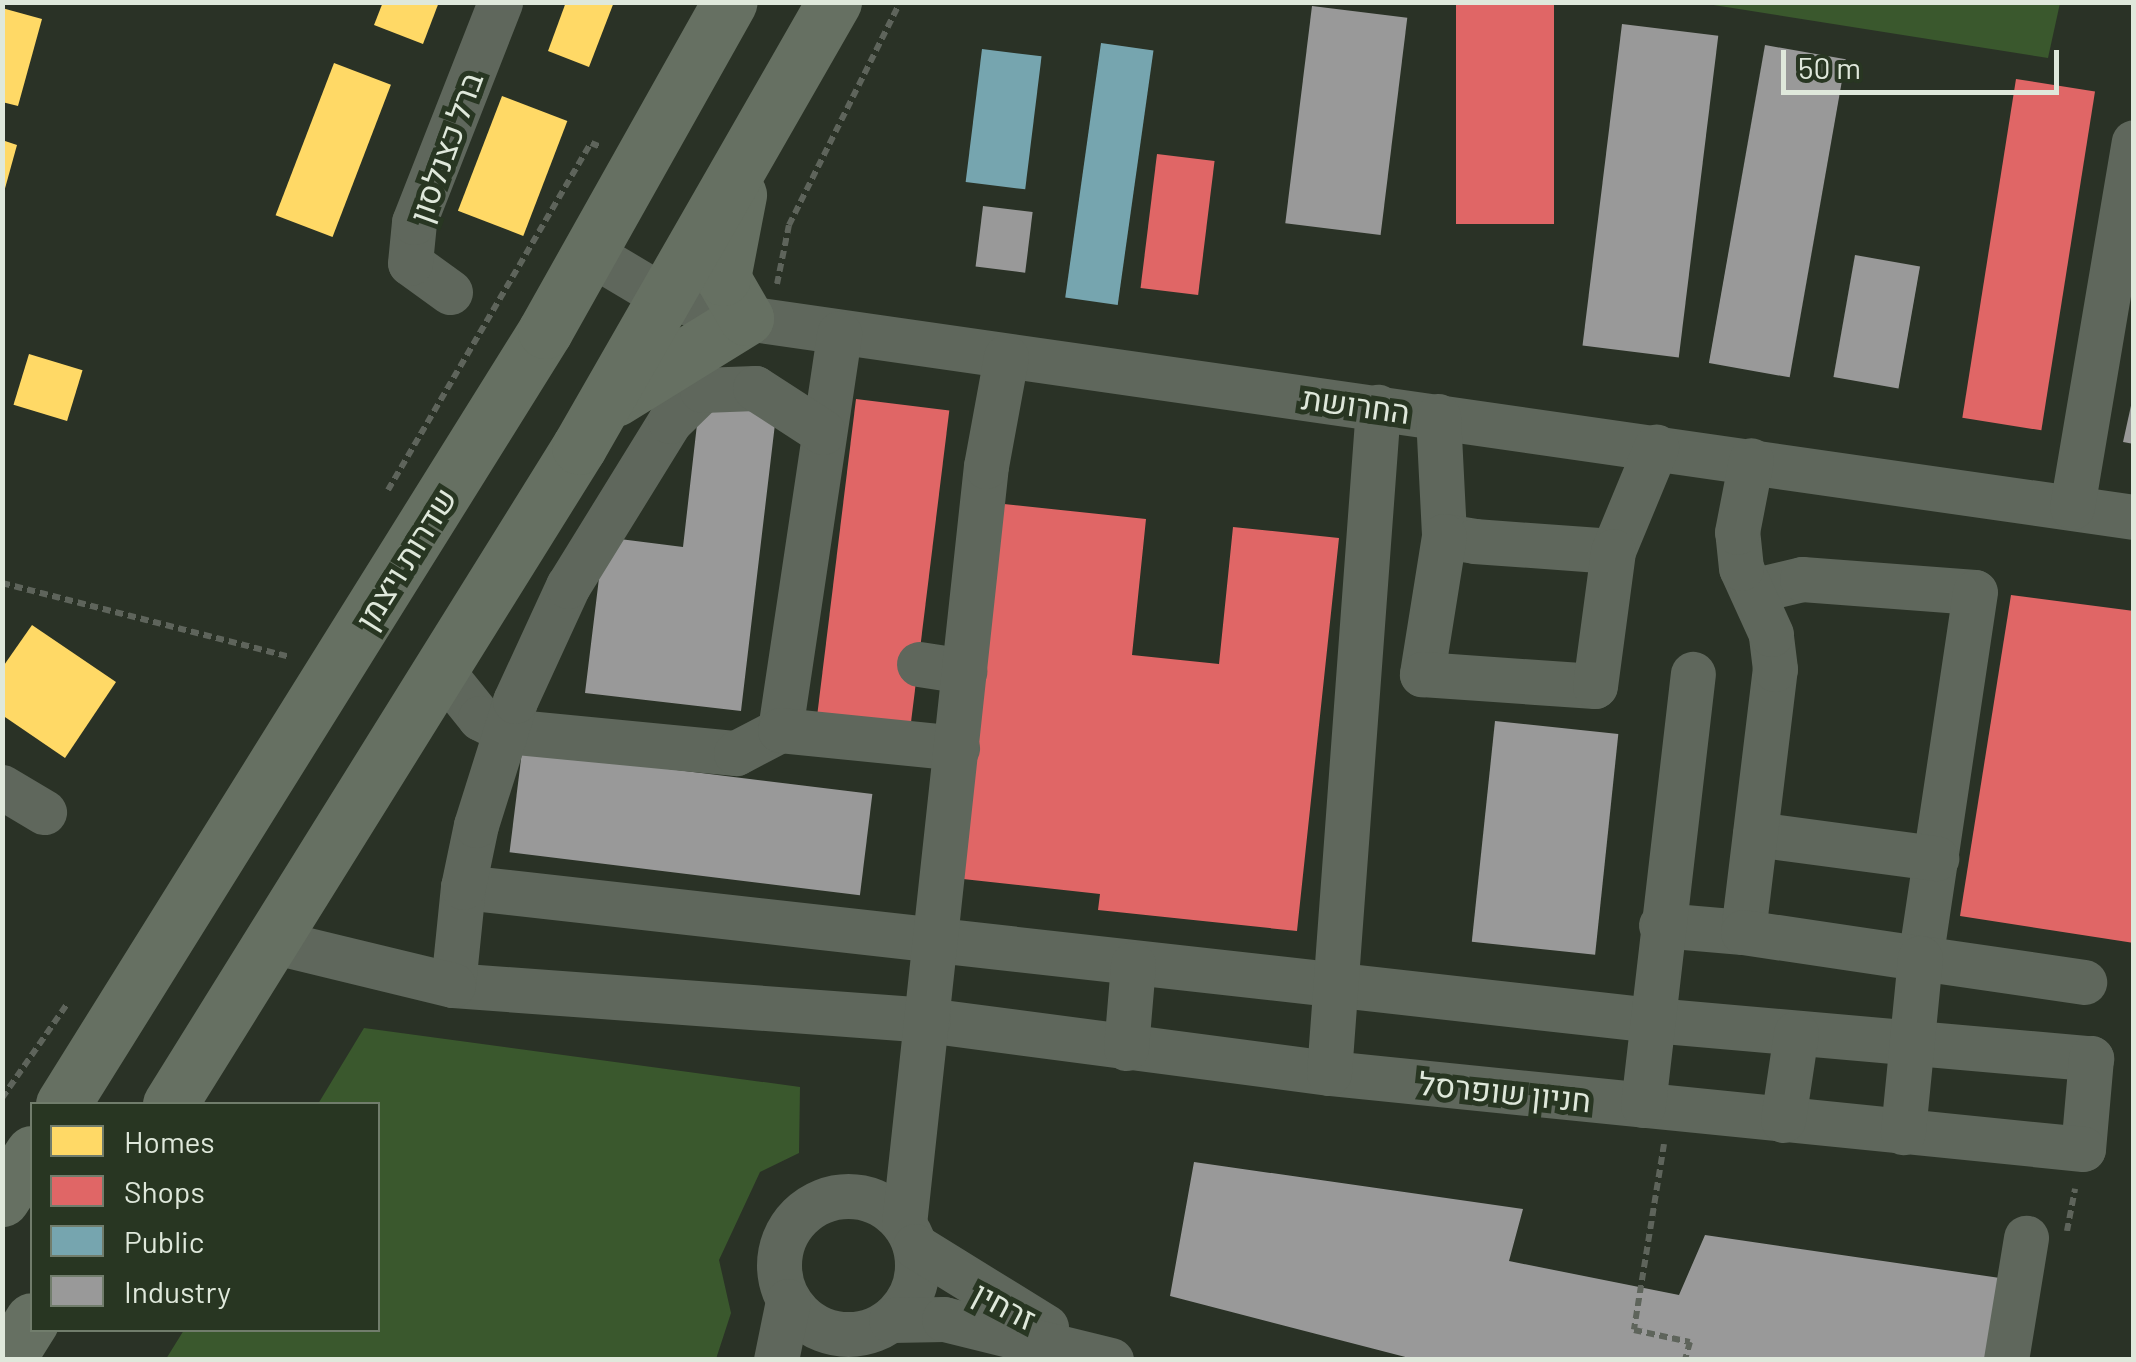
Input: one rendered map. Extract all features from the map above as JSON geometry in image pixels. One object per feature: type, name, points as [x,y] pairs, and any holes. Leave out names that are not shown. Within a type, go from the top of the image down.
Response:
[{"type":"main road","name":"שדרות ויצמן","points":[[64,1102],[545,331],[730,2]]},
{"type":"main road","points":[[171,1102],[275,942],[579,447],[662,296],[766,127],[834,2]]},
{"type":"main road","points":[[579,447],[647,373],[758,320],[726,296],[724,252],[766,127]]},
{"type":"main road","points":[[2,1200],[30,1155]]},
{"type":"main road","points":[[7,1360],[30,1323]]},
{"type":"main road","points":[[29,1360],[37,1332]]},
{"type":"street","name":"ברל כצנלסון","points":[[450,292],[410,262],[414,222],[500,2]]},
{"type":"street","points":[[2072,506],[2134,142]]},
{"type":"street","name":"החרושת","points":[[590,254],[662,296],[758,320],[2134,517]]},
{"type":"street","points":[[780,730],[839,333]]},
{"type":"street","points":[[788,1301],[822,1346],[891,1320],[916,1280],[909,1235],[915,1090],[928,1020],[986,466],[1006,357]]},
{"type":"street","points":[[453,985],[464,886],[506,731],[568,586],[688,399],[755,388],[823,432]]},
{"type":"street","points":[[1329,1073],[1378,407]]},
{"type":"street","points":[[1438,416],[1444,536],[1422,674],[1595,686],[1612,551],[1656,447]]},
{"type":"street","points":[[1742,932],[1776,669],[1737,532],[1751,460]]},
{"type":"street","points":[[1444,536],[1612,551]]},
{"type":"street","points":[[1752,591],[1802,579],[1976,592],[1920,958],[1903,1132]]},
{"type":"street","points":[[919,664],[964,670]]},
{"type":"street","points":[[443,672],[480,718],[506,731],[736,752],[780,730],[956,748]]},
{"type":"street","points":[[1657,1106],[1652,1020],[1693,674]]},
{"type":"street","points":[[2,787],[44,812]]},
{"type":"street","points":[[1755,834],[1936,858]]},
{"type":"street","points":[[464,886],[937,935],[1133,964],[1334,982],[1652,1020],[1909,1042]]},
{"type":"street","points":[[1661,925],[1742,932],[2084,982]]},
{"type":"street","name":"חניון שופרסל","points":[[275,942],[453,985],[928,1020],[1329,1073],[2083,1148],[2090,1058],[1909,1042]]},
{"type":"street","points":[[1126,1048],[1133,964]]},
{"type":"street","points":[[1783,1120],[1796,1033]]},
{"type":"street","points":[[858,1196],[915,1090]]},
{"type":"street","points":[[776,1360],[788,1301],[779,1258],[797,1218],[836,1196],[858,1196],[909,1235]]},
{"type":"street","name":"זרחין","points":[[909,1235],[1106,1358]]},
{"type":"street","points":[[2006,1360],[2026,1238]]},
{"type":"street","name":"זרחין","points":[[891,1320],[944,1319],[1106,1358]]},
{"type":"path","points":[[758,320],[788,226],[900,2]]},
{"type":"path","points":[[450,292],[545,331]]},
{"type":"path","points":[[2,584],[258,643]]},
{"type":"path","points":[[1657,1106],[1634,1330],[1690,1342],[1685,1360]]},
{"type":"green space","points":[[1701,3],[2060,3],[2048,58]]},
{"type":"green space","points":[[364,1028],[800,1087],[799,1153],[760,1172],[719,1260],[731,1313],[716,1359],[166,1359],[183,1332],[380,1332],[380,1102],[319,1102]]},
{"type":"building: Homes","points":[[383,2],[439,2],[423,44],[374,25]]},
{"type":"building: Homes","points":[[566,2],[614,2],[589,67],[548,51]]},
{"type":"building: Homes","points":[[2,8],[42,19],[18,106],[2,102]]},
{"type":"building: Homes","points":[[334,63],[391,85],[333,237],[276,215]]},
{"type":"building: Homes","points":[[502,96],[567,121],[523,236],[458,211]]},
{"type":"building: Homes","points":[[2,140],[17,145],[4,192],[2,192]]},
{"type":"building: Homes","points":[[29,354],[83,370],[67,421],[14,405]]},
{"type":"building: Homes","points":[[32,625],[116,682],[65,758],[2,715],[2,668]]},
{"type":"building: Shops","points":[[1456,2],[1554,2],[1554,224],[1456,224]]},
{"type":"building: Shops","points":[[2016,79],[2095,92],[2041,430],[1962,418]]},
{"type":"building: Shops","points":[[1157,154],[1215,161],[1198,295],[1141,288]]},
{"type":"building: Shops","points":[[856,399],[949,410],[910,730],[817,719]]},
{"type":"building: Shops","points":[[1004,504],[1146,519],[1132,655],[1219,664],[1233,527],[1339,538],[1297,931],[1098,910],[1100,894],[963,879]]},
{"type":"building: Shops","points":[[2011,595],[2134,611],[2134,943],[1960,916]]},
{"type":"building: Public","points":[[1101,43],[1153,50],[1118,305],[1065,297]]},
{"type":"building: Public","points":[[982,49],[1042,56],[1025,189],[966,182]]},
{"type":"building: Industry","points":[[1312,6],[1407,18],[1381,235],[1285,223]]},
{"type":"building: Industry","points":[[1622,24],[1718,36],[1679,357],[1583,346]]},
{"type":"building: Industry","points":[[1765,45],[1846,59],[1790,377],[1709,363]]},
{"type":"building: Industry","points":[[983,206],[1033,212],[1025,273],[976,267]]},
{"type":"building: Industry","points":[[1855,255],[1920,266],[1898,389],[1833,377]]},
{"type":"building: Industry","points":[[2134,392],[2134,444],[2123,442]]},
{"type":"building: Industry","points":[[700,398],[777,407],[741,711],[585,693],[604,537],[683,547]]},
{"type":"building: Industry","points":[[1495,721],[1618,734],[1595,955],[1472,942]]},
{"type":"building: Industry","points":[[522,751],[872,794],[860,895],[510,852]]},
{"type":"building: Industry","points":[[1194,1162],[1523,1209],[1509,1261],[1679,1295],[1705,1235],[2000,1278],[1987,1360],[1417,1360],[1170,1296]]}]
